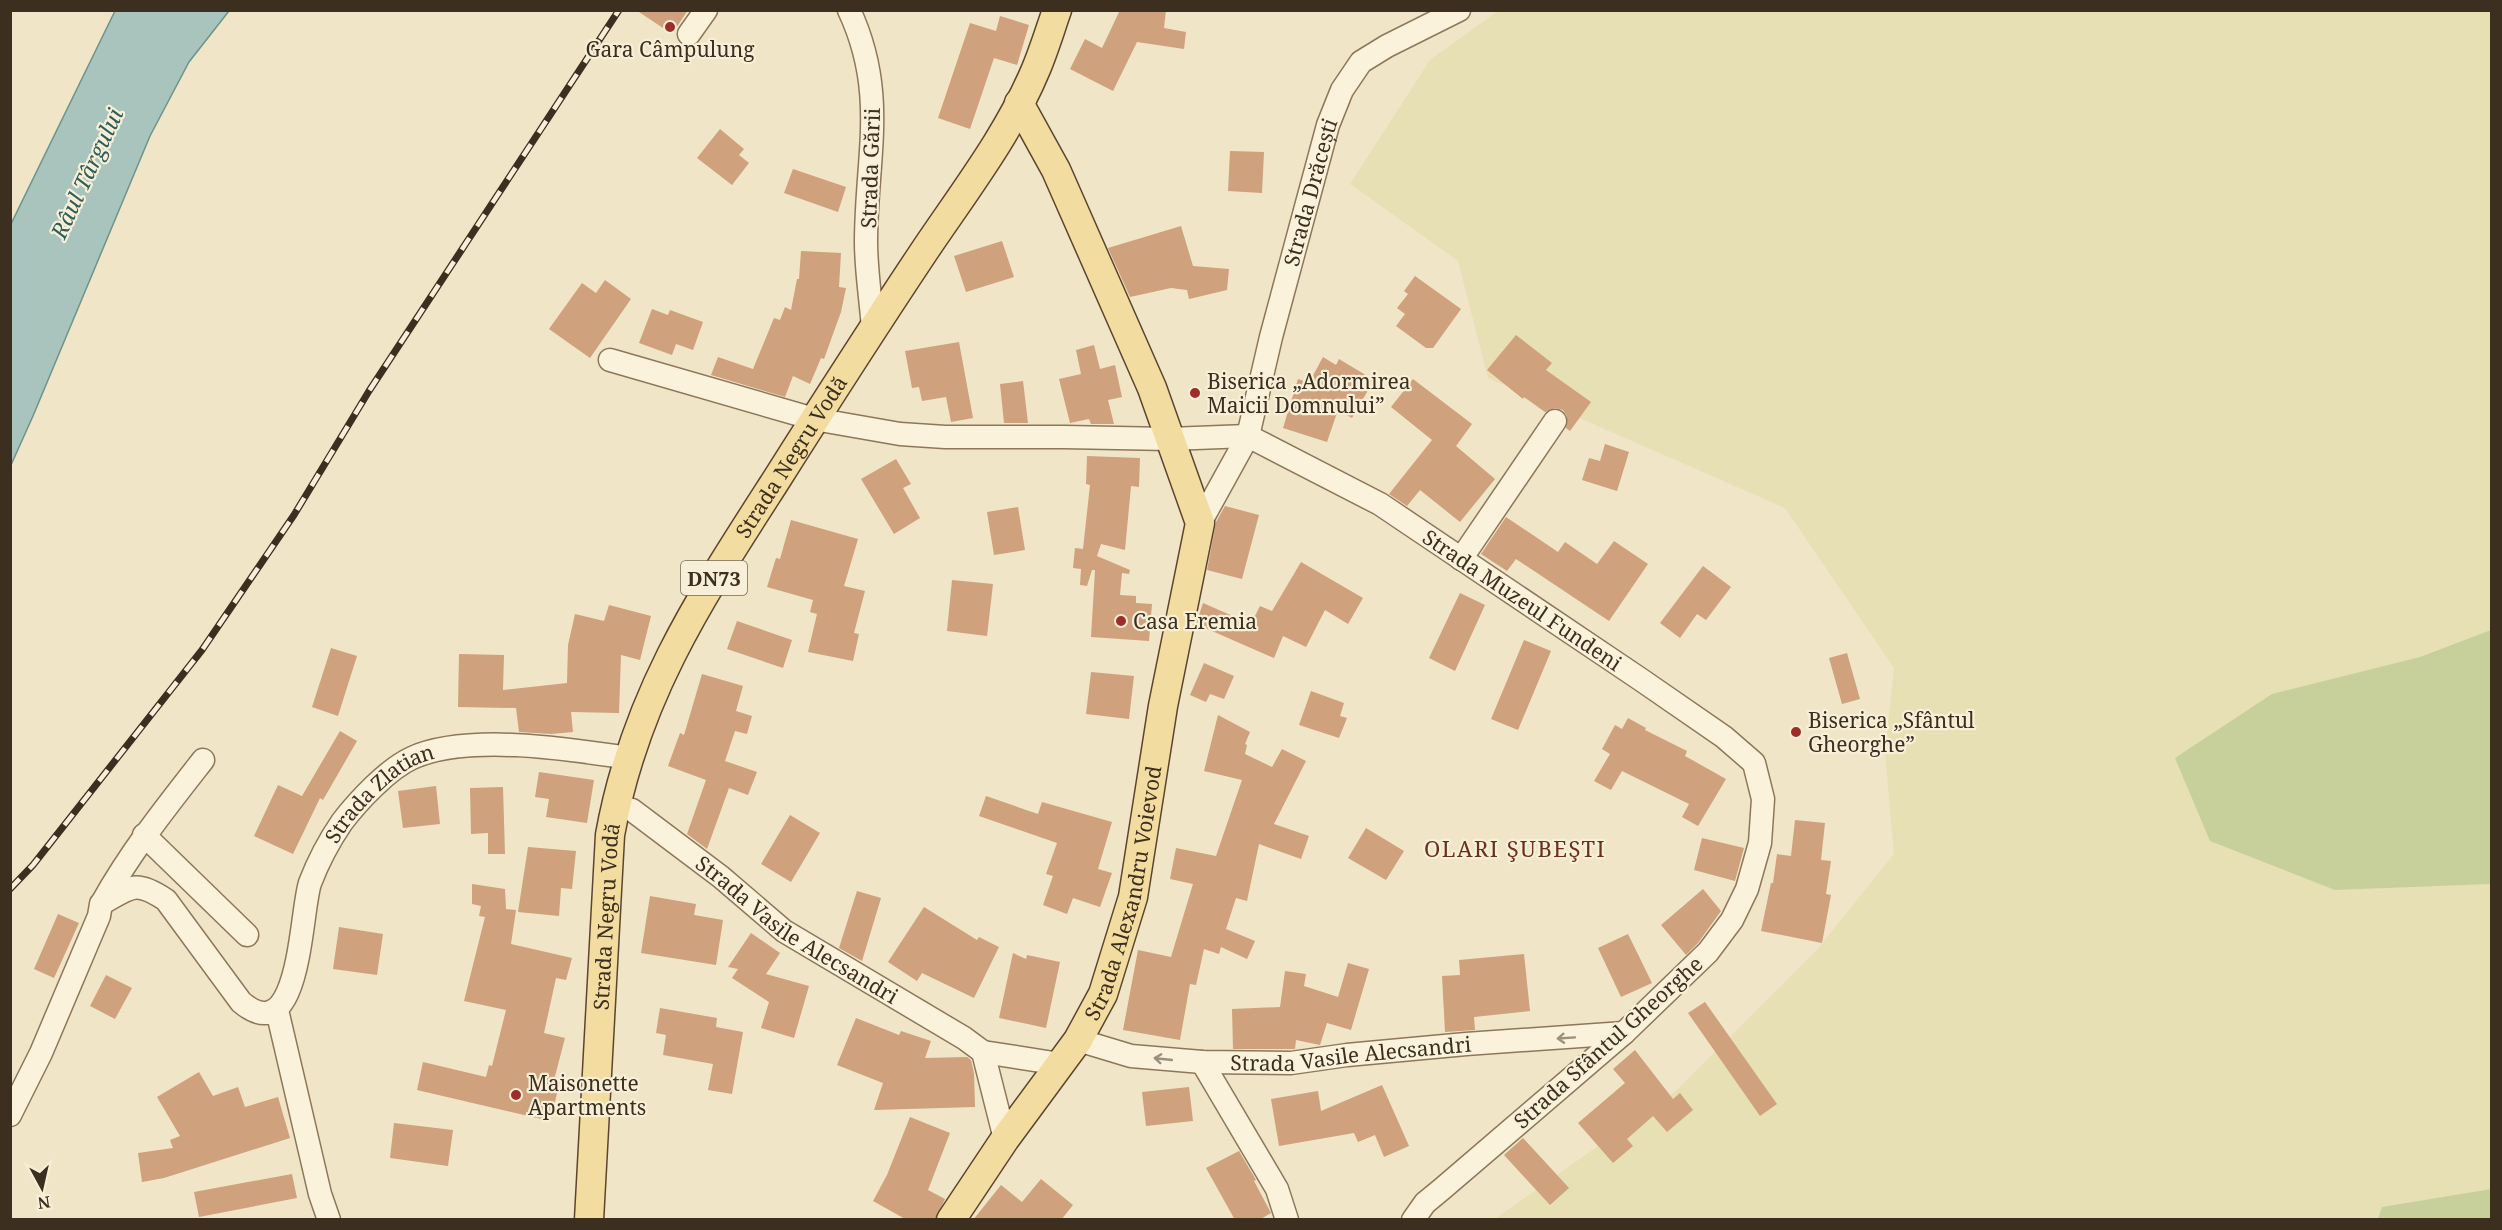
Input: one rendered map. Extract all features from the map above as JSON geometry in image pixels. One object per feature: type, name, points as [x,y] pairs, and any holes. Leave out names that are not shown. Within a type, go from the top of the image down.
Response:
[{"type":"main road","name":"Strada Negru Vodă","points":[[589,1220],[607,869],[615,805],[650,696],[692,614],[814,419],[990,153],[1036,69],[1057,10]]},
{"type":"main road","points":[[1019,103],[1056,170],[1152,388],[1200,523]]},
{"type":"main road","name":"Strada Alexandru Voievod","points":[[951,1220],[1005,1138],[1078,1040],[1103,994],[1133,897],[1163,706],[1200,523]]},
{"type":"street","points":[[689,34],[706,10]]},
{"type":"street","name":"Strada Gării","points":[[849,10],[866,55],[873,92],[873,144],[866,242],[873,329]]},
{"type":"street","name":"Strada Drăcești","points":[[1200,523],[1248,436],[1274,326],[1328,125],[1342,90],[1361,63],[1387,46],[1459,10]]},
{"type":"street","points":[[610,360],[814,419],[900,434],[945,437],[1064,436],[1169,440],[1248,436]]},
{"type":"street","points":[[1461,559],[1556,421]]},
{"type":"street","name":"Strada Muzeul Fundeni","points":[[1248,436],[1380,504],[1724,738],[1754,763],[1763,799]]},
{"type":"street","name":"Strada Zlatian","points":[[270,1012],[289,992],[296,970],[310,884],[323,854],[343,822],[377,783],[409,759],[432,750],[476,746],[580,750],[629,758]]},
{"type":"street","points":[[10,1115],[41,1053],[99,916],[101,904],[144,835],[203,760]]},
{"type":"street","name":"Strada Sfântul Gheorghe","points":[[1413,1220],[1425,1203],[1624,1033],[1708,952],[1732,920],[1747,889],[1760,843],[1763,799]]},
{"type":"street","name":"Strada Vasile Alecsandri","points":[[615,805],[632,810],[721,877],[784,931],[964,1038],[983,1052],[1060,1064]]},
{"type":"street","points":[[144,835],[247,935]]},
{"type":"street","points":[[101,904],[134,887],[152,891],[166,900],[241,1002],[249,1010],[270,1012],[329,1220]]},
{"type":"street","name":"Strada Vasile Alecsandri","points":[[1078,1040],[1131,1056],[1202,1062],[1291,1063],[1347,1055],[1466,1044],[1624,1033]]},
{"type":"street","points":[[983,1052],[1005,1138]]},
{"type":"street","points":[[1202,1062],[1277,1189],[1287,1220]]},
{"type":"shaded area","points":[[1498,11],[2491,11],[2491,630],[2420,657],[2335,890],[2491,884],[2491,1189],[2382,1207],[2378,1220],[1495,1219],[1677,1090],[1816,951],[1894,854],[1885,752],[1894,668],[1785,508],[1488,378],[1458,261],[1350,184],[1430,60]]},
{"type":"green space","points":[[2491,630],[2491,884],[2335,890],[2210,841],[2175,758],[2272,694],[2420,657]]},
{"type":"green space","points":[[2491,1189],[2491,1219],[2378,1219],[2382,1207]]},
{"type":"water","name":"Râul Târgului","points":[[115,11],[229,11],[189,62],[150,136],[11,465],[11,224]]},
{"type":"building","name":"Gara Câmpulung","points":[[636,10],[688,10],[672,34]]},
{"type":"building","points":[[1120,10],[1166,10],[1164,28],[1186,32],[1184,49],[1137,42],[1113,91],[1070,69],[1085,39],[1102,48]]},
{"type":"building","points":[[1000,16],[1029,25],[1017,65],[994,58],[970,129],[938,118],[970,23],[996,31]]},
{"type":"building","points":[[720,129],[744,149],[739,155],[749,163],[732,185],[697,158]]},
{"type":"building","points":[[1230,151],[1264,152],[1262,193],[1228,191]]},
{"type":"building","points":[[793,169],[846,187],[838,212],[784,193]]},
{"type":"building","points":[[1181,226],[1193,266],[1229,269],[1227,290],[1189,299],[1187,290],[1171,288],[1130,297],[1108,248]]},
{"type":"building","points":[[1002,241],[1014,277],[966,292],[954,256]]},
{"type":"building","points":[[801,251],[841,253],[839,287],[846,288],[841,312],[824,359],[821,358],[810,384],[793,376],[785,397],[711,375],[718,357],[753,369],[774,318],[780,320],[785,307],[791,310],[797,279],[799,279]]},
{"type":"building","points":[[1415,276],[1461,309],[1433,348],[1426,348],[1396,326],[1405,314],[1397,308],[1408,294],[1404,291]]},
{"type":"building","points":[[605,280],[631,299],[590,358],[549,329],[582,283],[596,293]]},
{"type":"building","points":[[652,309],[668,315],[670,310],[703,322],[693,350],[676,344],[672,355],[639,343]]},
{"type":"building","points":[[1516,335],[1552,363],[1546,370],[1591,402],[1570,431],[1566,428],[1567,416],[1563,410],[1555,408],[1545,412],[1524,397],[1523,399],[1487,370]]},
{"type":"building","points":[[959,342],[973,418],[951,422],[946,397],[922,401],[919,387],[912,388],[905,351]]},
{"type":"building","points":[[1094,345],[1100,369],[1115,365],[1122,397],[1108,400],[1114,424],[1091,424],[1089,419],[1070,423],[1059,379],[1081,374],[1076,350]]},
{"type":"building","points":[[1323,357],[1336,365],[1339,359],[1374,380],[1352,418],[1338,410],[1327,442],[1283,428],[1298,379],[1309,383]]},
{"type":"building","points":[[1413,379],[1472,424],[1456,446],[1495,479],[1460,522],[1420,490],[1407,506],[1389,494],[1432,440],[1391,407]]},
{"type":"building","points":[[1023,381],[1028,423],[1004,423],[1000,384]]},
{"type":"building","points":[[1605,444],[1629,452],[1617,491],[1582,480],[1589,458],[1600,461]]},
{"type":"building","points":[[1087,456],[1140,458],[1139,487],[1131,486],[1125,550],[1101,544],[1097,556],[1130,570],[1129,574],[1122,573],[1120,595],[1136,596],[1136,603],[1152,604],[1149,641],[1091,637],[1095,570],[1092,570],[1087,586],[1080,585],[1081,569],[1073,568],[1075,548],[1083,549],[1090,485],[1086,484]]},
{"type":"building","points":[[896,459],[911,484],[903,488],[920,518],[894,534],[861,479]]},
{"type":"building","points":[[1225,506],[1259,515],[1242,579],[1207,570],[1216,522]]},
{"type":"building","points":[[1018,507],[1025,550],[994,555],[987,512]]},
{"type":"building","points":[[1506,517],[1558,552],[1565,542],[1597,564],[1614,541],[1648,564],[1609,621],[1516,559],[1507,571],[1481,554]]},
{"type":"building","points":[[791,520],[858,539],[844,586],[865,591],[854,633],[859,634],[853,661],[808,652],[817,614],[810,612],[813,600],[767,587],[776,558],[780,559]]},
{"type":"building","points":[[1301,562],[1363,598],[1348,624],[1325,610],[1306,647],[1283,636],[1274,658],[1196,624],[1203,603],[1251,624],[1260,606],[1272,611]]},
{"type":"building","points":[[1703,566],[1731,587],[1706,620],[1697,614],[1680,638],[1660,623]]},
{"type":"building","points":[[952,580],[993,584],[987,636],[947,631]]},
{"type":"building","points":[[1460,593],[1485,605],[1455,671],[1429,658]]},
{"type":"building","points":[[609,605],[651,616],[640,660],[621,655],[619,713],[571,712],[573,732],[551,734],[519,732],[516,708],[458,707],[459,654],[504,655],[503,690],[567,683],[568,645],[575,614],[604,621]]},
{"type":"building","points":[[737,621],[792,640],[783,668],[727,649]]},
{"type":"building","points":[[1524,640],[1551,651],[1518,730],[1491,719]]},
{"type":"building","points":[[331,648],[357,656],[338,716],[312,707]]},
{"type":"building","points":[[1847,653],[1860,699],[1842,704],[1829,658]]},
{"type":"building","points":[[1204,663],[1234,676],[1224,699],[1210,694],[1206,702],[1190,695]]},
{"type":"building","points":[[1091,672],[1134,676],[1129,719],[1086,714]]},
{"type":"building","points":[[702,674],[743,686],[736,711],[752,716],[747,734],[735,731],[725,761],[757,772],[748,795],[729,788],[707,849],[687,834],[706,780],[668,766],[680,733],[684,735]]},
{"type":"building","points":[[1311,691],[1344,703],[1340,716],[1347,718],[1339,738],[1299,725]]},
{"type":"building","points":[[1218,715],[1250,732],[1245,744],[1247,745],[1245,754],[1272,767],[1282,749],[1306,761],[1274,824],[1309,836],[1301,859],[1259,844],[1247,901],[1236,898],[1226,929],[1255,941],[1247,959],[1221,947],[1219,954],[1204,949],[1196,985],[1190,984],[1180,1040],[1123,1030],[1138,950],[1171,957],[1193,884],[1170,879],[1176,848],[1216,856],[1242,780],[1204,771]]},
{"type":"building","points":[[1628,718],[1646,728],[1645,730],[1687,751],[1685,756],[1726,779],[1698,826],[1682,817],[1689,804],[1622,771],[1611,790],[1594,781],[1610,754],[1602,749],[1615,725],[1622,729]]},
{"type":"building","points":[[340,731],[357,741],[323,800],[320,798],[293,854],[254,836],[278,785],[302,796]]},
{"type":"building","points":[[539,772],[594,780],[587,823],[546,817],[549,799],[535,797]]},
{"type":"building","points":[[436,786],[440,824],[403,828],[398,791]]},
{"type":"building","points":[[503,787],[505,854],[488,854],[488,833],[471,834],[470,788]]},
{"type":"building","points":[[986,796],[1038,814],[1042,802],[1112,822],[1098,869],[1112,873],[1100,907],[1073,898],[1067,914],[1043,905],[1053,876],[1046,874],[1057,843],[979,816]]},
{"type":"building","points":[[790,815],[820,833],[791,882],[761,864]]},
{"type":"building","points":[[1795,820],[1825,823],[1821,860],[1831,861],[1826,894],[1831,895],[1822,943],[1761,931],[1771,883],[1773,883],[1777,854],[1791,856]]},
{"type":"building","points":[[1366,828],[1404,851],[1386,880],[1348,858]]},
{"type":"building","points":[[1702,838],[1744,848],[1735,881],[1694,870]]},
{"type":"building","points":[[528,847],[576,851],[572,889],[561,888],[559,916],[518,912]]},
{"type":"building","points":[[472,884],[505,889],[506,909],[516,910],[511,944],[572,958],[566,980],[556,978],[544,1033],[565,1038],[554,1080],[560,1082],[550,1121],[417,1090],[423,1062],[486,1077],[489,1065],[492,1066],[506,1010],[464,1001],[485,917],[479,916],[481,906],[472,904]]},
{"type":"building","points":[[1703,889],[1721,911],[1698,943],[1686,955],[1661,925]]},
{"type":"building","points":[[857,891],[881,898],[862,961],[839,948]]},
{"type":"building","points":[[650,896],[696,904],[694,915],[723,920],[716,965],[641,953]]},
{"type":"building","points":[[924,907],[977,940],[979,937],[999,947],[974,998],[922,973],[917,981],[888,962]]},
{"type":"building","points":[[58,914],[79,923],[54,978],[34,969]]},
{"type":"building","points":[[339,927],[383,934],[377,975],[333,969]]},
{"type":"building","points":[[751,933],[780,953],[766,974],[809,986],[794,1038],[761,1028],[769,1002],[732,978],[738,969],[728,967]]},
{"type":"building","points":[[1628,934],[1652,983],[1621,997],[1598,948]]},
{"type":"building","points":[[1013,953],[1026,959],[1027,955],[1060,962],[1046,1028],[999,1018]]},
{"type":"building","points":[[1524,954],[1530,1011],[1474,1017],[1475,1030],[1445,1032],[1442,976],[1460,975],[1459,960]]},
{"type":"building","points":[[1348,963],[1369,969],[1351,1030],[1327,1023],[1320,1045],[1296,1040],[1295,1049],[1233,1049],[1232,1009],[1280,1007],[1285,971],[1306,974],[1304,986],[1338,997]]},
{"type":"building","points":[[106,975],[132,988],[115,1019],[90,1006]]},
{"type":"building","points":[[1705,1002],[1777,1104],[1760,1116],[1688,1013]]},
{"type":"building","points":[[660,1008],[717,1018],[716,1027],[743,1032],[732,1094],[708,1090],[713,1064],[663,1055],[666,1035],[656,1033]]},
{"type":"building","points":[[856,1018],[899,1035],[901,1031],[931,1041],[925,1058],[967,1057],[971,1060],[974,1073],[975,1107],[874,1110],[883,1083],[837,1065]]},
{"type":"building","points":[[1635,1050],[1673,1099],[1680,1093],[1693,1110],[1667,1132],[1653,1116],[1627,1139],[1633,1146],[1613,1163],[1578,1123],[1625,1083],[1613,1069]]},
{"type":"building","points":[[199,1072],[213,1096],[238,1087],[245,1107],[278,1097],[290,1138],[164,1178],[142,1182],[138,1153],[173,1148],[170,1140],[180,1136],[157,1097]]},
{"type":"building","points":[[1382,1085],[1409,1146],[1384,1157],[1375,1135],[1358,1142],[1354,1133],[1279,1146],[1271,1099],[1318,1091],[1321,1111]]},
{"type":"building","points":[[1189,1087],[1193,1121],[1146,1126],[1142,1092]]},
{"type":"building","points":[[910,1117],[950,1133],[928,1190],[945,1199],[935,1220],[907,1220],[873,1201],[887,1175]]},
{"type":"building","points":[[394,1123],[453,1130],[448,1166],[390,1158]]},
{"type":"building","points":[[1523,1138],[1569,1188],[1550,1205],[1504,1155]]},
{"type":"building","points":[[1239,1151],[1256,1180],[1254,1181],[1271,1213],[1259,1220],[1235,1220],[1206,1168]]},
{"type":"building","points":[[292,1174],[297,1198],[199,1217],[194,1192]]},
{"type":"building","points":[[1041,1179],[1073,1205],[1061,1220],[973,1220],[1001,1185],[1022,1202]]},
{"type":"railway","points":[[10,889],[33,865],[202,650],[294,515],[369,391],[619,10]]},
{"type":"place","name":"Gara Câmpulung","points":[[670,27]]},
{"type":"place","name":"Biserica „Adormirea Maicii Domnului”","points":[[1195,393]]},
{"type":"place","name":"Casa Eremia","points":[[1121,621]]},
{"type":"place","name":"Biserica „Sfântul Gheorghe”","points":[[1796,732]]},
{"type":"place","name":"Maisonette Apartments","points":[[516,1095]]},
{"type":"district","name":"OLARI ŞUBEŞTI","points":[[1515,848]]}]
